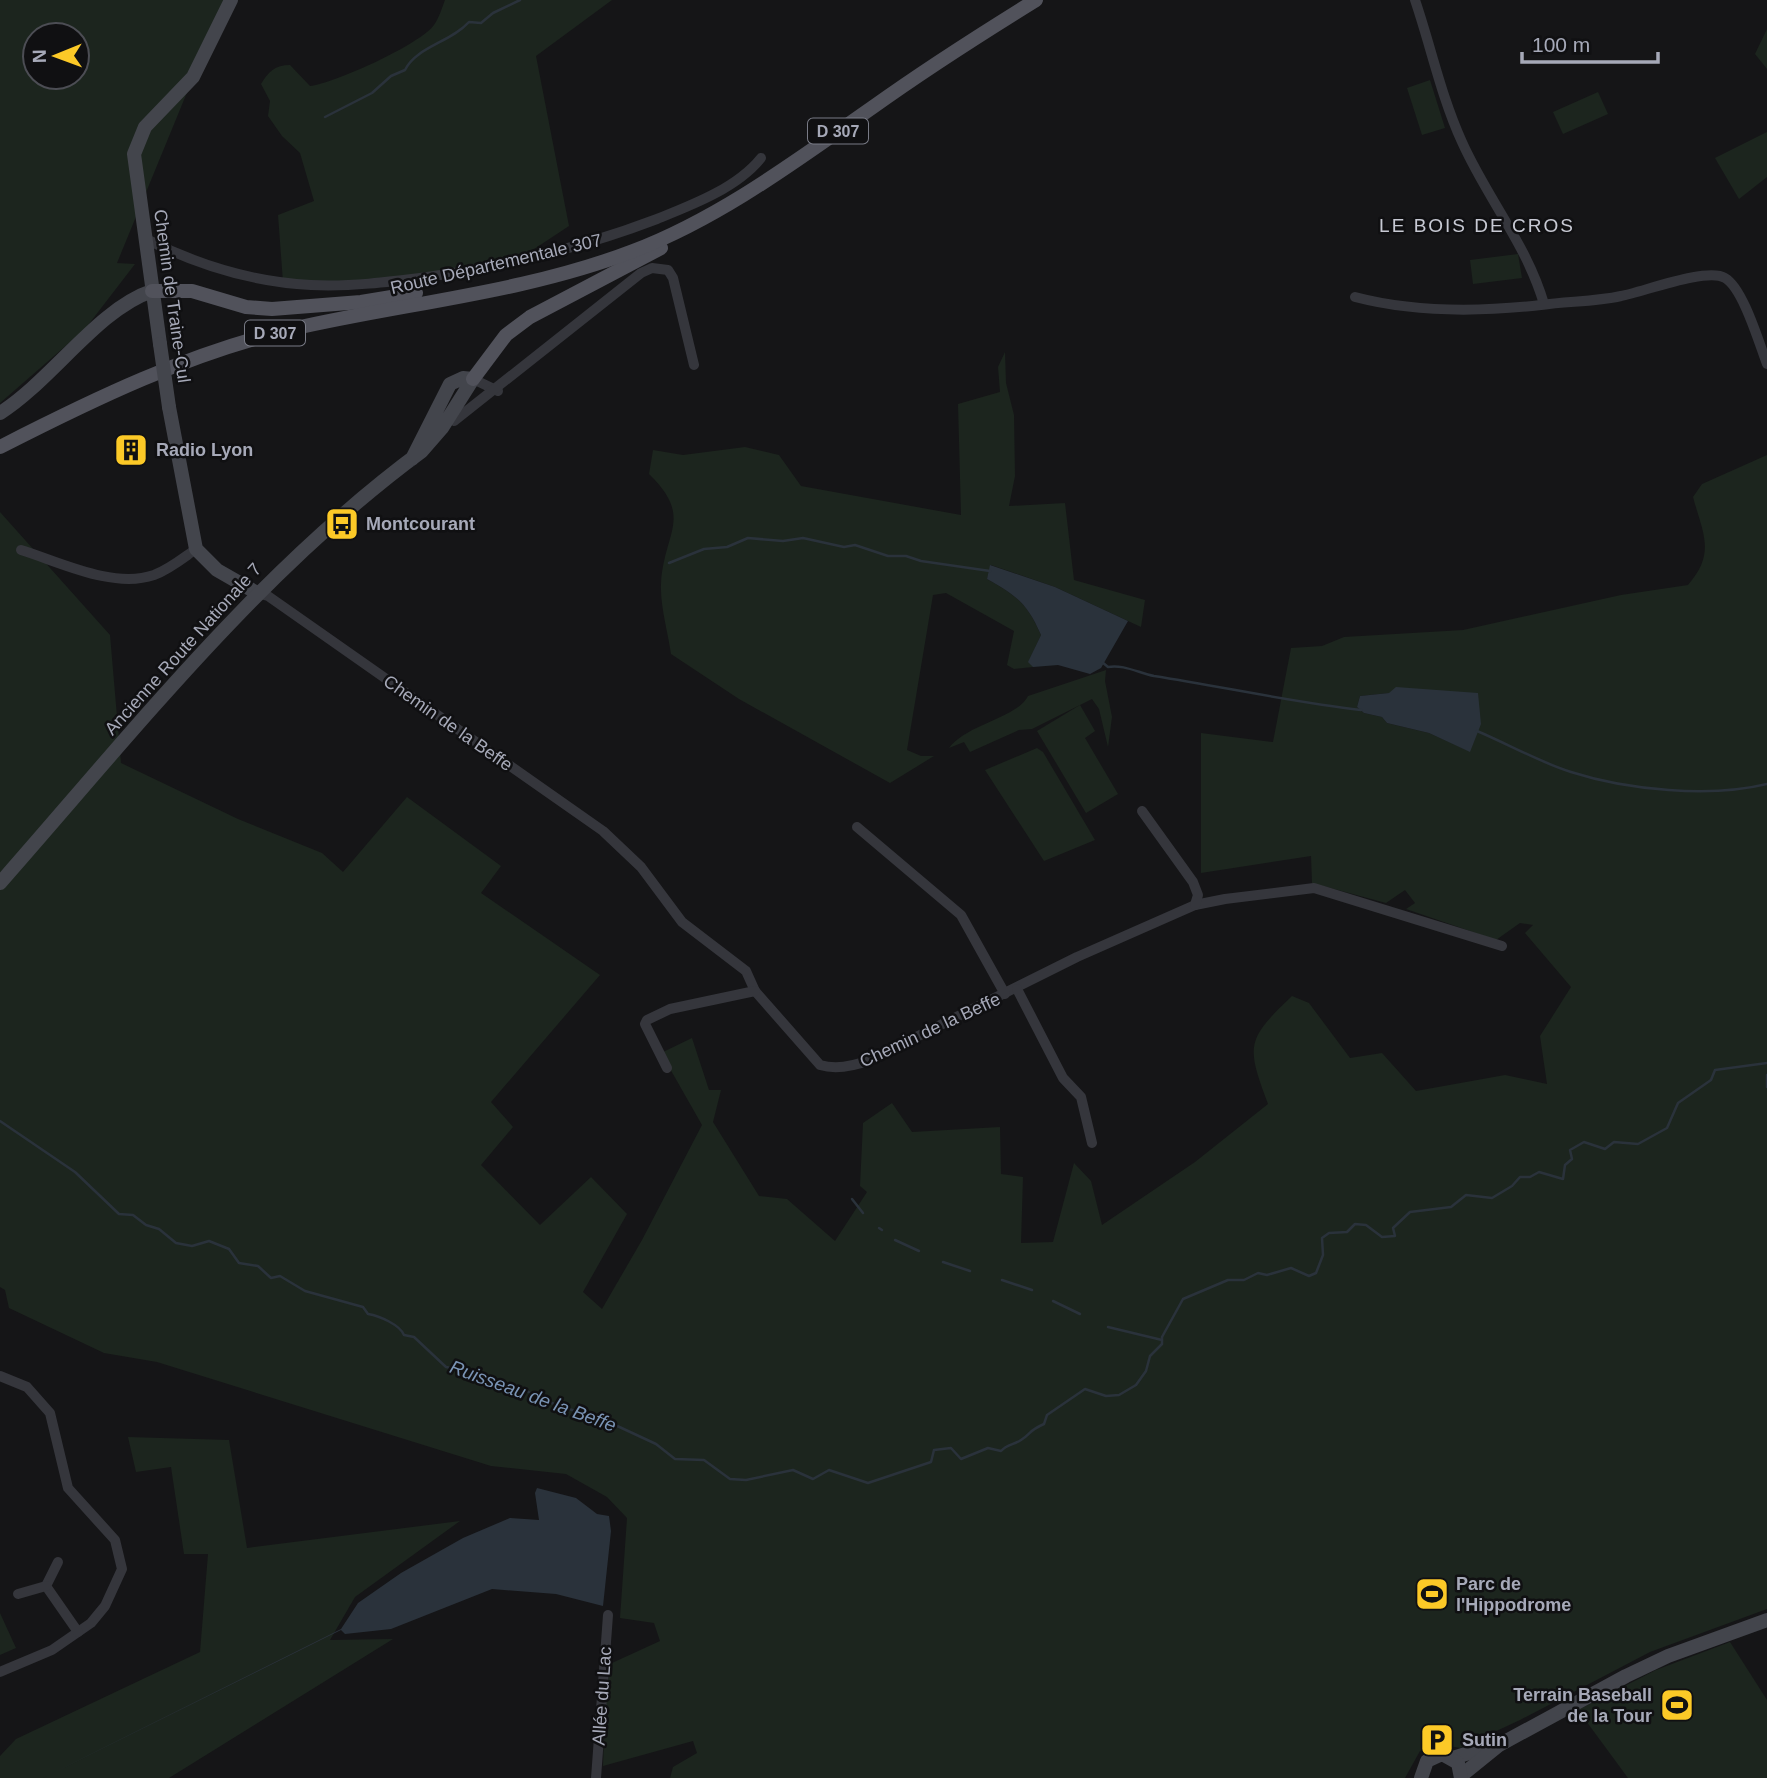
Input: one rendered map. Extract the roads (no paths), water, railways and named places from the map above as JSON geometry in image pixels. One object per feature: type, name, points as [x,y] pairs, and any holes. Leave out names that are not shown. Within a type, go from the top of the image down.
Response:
[{"type":"main road","name":"Route Départementale 307","points":[[0,447],[148,375],[244,341],[356,314],[566,272],[660,240],[698,223],[762,183],[953,51],[1036,0]]},
{"type":"main road","points":[[473,379],[506,335],[530,317],[705,224],[762,183]]},
{"type":"main road","points":[[152,291],[178,289],[246,307],[289,309],[361,302],[566,272]]},
{"type":"street","name":"Chemin de Traine-Cul","points":[[196,549],[169,407],[135,167],[138,139],[193,77],[232,0]]},
{"type":"street","points":[[1415,0],[1440,88],[1462,144],[1524,252],[1544,304]]},
{"type":"street","points":[[144,238],[201,265],[262,279],[330,286],[406,280],[510,265],[597,242],[707,197],[754,167],[761,158]]},
{"type":"street","points":[[454,421],[497,390],[641,273],[660,268],[667,270],[673,278],[694,365]]},
{"type":"street","points":[[1355,297],[1423,309],[1523,308],[1544,304],[1594,302],[1694,278],[1719,276],[1726,278],[1739,295],[1767,363]]},
{"type":"street","points":[[0,413],[63,360],[127,300],[152,291]]},
{"type":"street","points":[[473,379],[497,390]]},
{"type":"street","name":"Ancienne Route Nationale 7","points":[[0,883],[257,593],[327,526],[432,441],[473,379]]},
{"type":"street","points":[[21,550],[115,577],[138,578],[154,575],[196,549],[217,570],[257,593]]},
{"type":"street","name":"Chemin de la Beffe","points":[[257,593],[268,596],[586,818],[631,856],[682,922],[746,971],[755,991],[820,1065],[829,1068],[855,1066],[870,1060],[1017,989],[1059,965],[1195,905],[1314,888],[1502,946]]},
{"type":"street","points":[[1142,811],[1193,882],[1198,895],[1195,905]]},
{"type":"street","points":[[857,827],[961,915],[1005,995]]},
{"type":"street","points":[[1017,989],[1063,1078],[1080,1097],[1092,1143]]},
{"type":"street","points":[[667,1068],[647,1031],[647,1020],[670,1009],[755,991]]},
{"type":"street","points":[[0,1376],[27,1387],[50,1413],[68,1488],[115,1540],[121,1569],[105,1606],[78,1632],[52,1650],[0,1672]]},
{"type":"street","points":[[18,1594],[46,1586],[58,1562]]},
{"type":"street","points":[[46,1586],[78,1632]]},
{"type":"street","name":"Allée du Lac","points":[[596,1778],[608,1615]]},
{"type":"street","points":[[1421,1777],[1423,1765],[1431,1757],[1442,1754],[1453,1758],[1499,1745],[1668,1656],[1767,1620]]},
{"type":"street","points":[[1453,1758],[1461,1777],[1499,1745]]},
{"type":"waterway","points":[[325,117],[372,93],[391,76],[405,70],[410,62],[425,50],[453,35],[469,22],[481,23],[493,13],[520,0]]},
{"type":"waterway","points":[[669,563],[704,549],[727,547],[748,538],[783,541],[803,538],[844,547],[855,545],[888,556],[906,556],[921,561],[990,571]]},
{"type":"waterway","points":[[1102,662],[1108,667],[1125,668],[1154,676],[1361,710]]},
{"type":"waterway","points":[[1477,731],[1559,768],[1617,783],[1695,791],[1720,791],[1767,784]]},
{"type":"waterway","name":"Ruisseau de la Beffe","points":[[0,1121],[75,1172],[119,1214],[133,1215],[146,1225],[159,1229],[176,1243],[192,1246],[209,1241],[229,1249],[239,1263],[258,1266],[271,1278],[280,1276],[305,1291],[363,1307],[368,1314],[389,1322],[404,1335],[414,1337],[446,1367],[472,1372],[489,1382],[524,1389],[540,1399],[613,1424],[656,1444],[675,1459],[704,1460],[730,1479],[746,1480],[793,1470],[813,1479],[829,1470],[868,1483],[931,1462],[934,1450],[951,1448],[961,1459],[988,1448],[1001,1451],[1044,1424],[1047,1415],[1085,1389],[1106,1396],[1119,1395],[1136,1385],[1146,1371],[1150,1356],[1162,1344],[1162,1337],[1183,1299],[1228,1280],[1244,1280],[1258,1273],[1267,1275],[1291,1268],[1309,1276],[1316,1273],[1323,1255],[1322,1238],[1329,1233],[1347,1232],[1355,1224],[1366,1225],[1382,1237],[1395,1236],[1393,1228],[1410,1212],[1451,1207],[1466,1195],[1492,1198],[1512,1186],[1520,1177],[1530,1177],[1539,1172],[1563,1179],[1565,1165],[1572,1159],[1570,1150],[1584,1142],[1605,1149],[1614,1142],[1638,1144],[1667,1128],[1678,1103],[1711,1080],[1715,1070],[1767,1063]]},
{"type":"waterway","name":"Ruisseau de la Beffe","points":[[1767,1075],[1767,1087]]},
{"type":"waterway","points":[[852,1199],[863,1213]]},
{"type":"waterway","points":[[895,1240],[919,1251]]},
{"type":"waterway","points":[[943,1262],[970,1271]]},
{"type":"waterway","points":[[1002,1280],[1032,1290]]},
{"type":"waterway","points":[[1053,1301],[1080,1314]]},
{"type":"waterway","points":[[1108,1327],[1162,1340]]},
{"type":"place","name":"Radio Lyon","points":[[131,450]]},
{"type":"place","name":"Montcourant","points":[[342,524]]},
{"type":"place","name":"Parc de l'Hippodrome","points":[[1432,1594]]},
{"type":"place","name":"Terrain Baseball de la Tour","points":[[1677,1705]]},
{"type":"place","name":"Sutin","points":[[1437,1740]]},
{"type":"district","name":"LE BOIS DE CROS","points":[[1477,225]]}]
